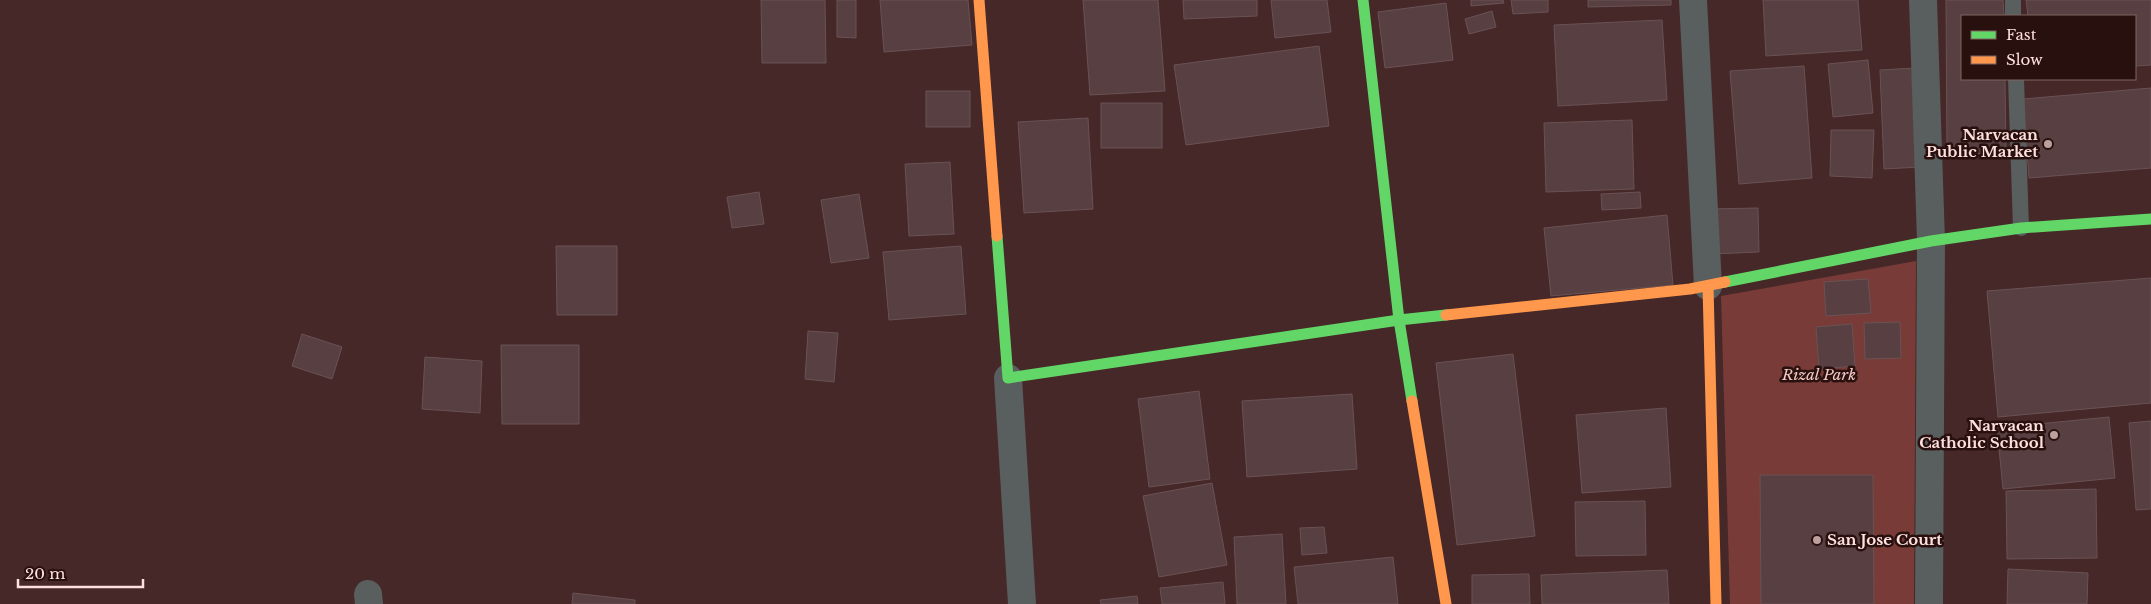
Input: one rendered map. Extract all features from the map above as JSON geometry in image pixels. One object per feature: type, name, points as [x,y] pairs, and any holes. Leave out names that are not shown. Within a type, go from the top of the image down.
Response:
[{"type":"street","points":[[979,0],[1008,378],[1022,604]]},
{"type":"street","points":[[1363,0],[1399,320],[1446,604]]},
{"type":"street","points":[[1693,0],[1708,286],[1716,604]]},
{"type":"street","points":[[1923,0],[1931,241],[1929,604]]},
{"type":"street","points":[[1008,378],[1399,320],[1708,286],[1931,241],[2021,228],[2151,219]]},
{"type":"lane","points":[[2013,0],[2013,15]]},
{"type":"lane","points":[[2016,80],[2021,228]]},
{"type":"green space","name":"Rizal Park","points":[[1916,261],[1914,604],[1730,604],[1721,296]]},
{"type":"building","points":[[761,0],[825,0],[826,63],[762,63]]},
{"type":"building","points":[[837,0],[856,0],[856,38],[837,37]]},
{"type":"building","points":[[880,0],[968,0],[972,45],[884,52]]},
{"type":"building","points":[[1083,0],[1158,0],[1165,91],[1090,95]]},
{"type":"building","points":[[1183,0],[1257,0],[1257,16],[1184,19]]},
{"type":"building","points":[[1271,0],[1327,0],[1331,32],[1275,38]]},
{"type":"building","points":[[1471,0],[1503,0],[1504,3],[1471,6]]},
{"type":"building","points":[[1511,0],[1548,0],[1548,12],[1513,14]]},
{"type":"building","points":[[1588,0],[1671,0],[1671,5],[1588,7]]},
{"type":"building","points":[[1763,0],[1858,0],[1862,50],[1766,56]]},
{"type":"building","points":[[1946,0],[2003,0],[2004,15],[1961,15],[1961,80],[2005,80],[2006,153],[1947,154]]},
{"type":"building","points":[[2026,0],[2151,0],[2151,65],[2136,66],[2136,15],[2028,15]]},
{"type":"building","points":[[1446,3],[1453,60],[1385,68],[1378,12]]},
{"type":"building","points":[[1492,11],[1496,27],[1469,34],[1465,19]]},
{"type":"building","points":[[1662,20],[1667,100],[1558,106],[1554,25]]},
{"type":"building","points":[[1319,46],[1329,126],[1186,145],[1174,65]]},
{"type":"building","points":[[1868,60],[1873,113],[1833,117],[1828,64]]},
{"type":"building","points":[[1804,66],[1812,178],[1739,184],[1730,71]]},
{"type":"building","points":[[1915,68],[1920,167],[1884,169],[1880,70]]},
{"type":"building","points":[[2151,88],[2151,168],[2029,178],[2023,99]]},
{"type":"building","points":[[926,91],[970,91],[970,127],[926,127]]},
{"type":"building","points":[[1101,103],[1162,103],[1162,148],[1101,148]]},
{"type":"building","points":[[1088,118],[1093,209],[1024,213],[1018,122]]},
{"type":"building","points":[[1632,120],[1634,189],[1546,192],[1544,123]]},
{"type":"building","points":[[1831,130],[1874,130],[1872,178],[1830,176]]},
{"type":"building","points":[[950,162],[954,234],[909,236],[905,164]]},
{"type":"building","points":[[759,192],[764,224],[732,228],[727,197]]},
{"type":"building","points":[[1640,192],[1641,208],[1602,210],[1601,194]]},
{"type":"building","points":[[859,194],[869,258],[831,263],[821,200]]},
{"type":"building","points":[[1758,208],[1759,252],[1711,254],[1709,209]]},
{"type":"building","points":[[1667,215],[1673,285],[1551,296],[1544,228]]},
{"type":"building","points":[[556,246],[617,246],[617,315],[557,315]]},
{"type":"building","points":[[961,246],[966,314],[889,320],[883,252]]},
{"type":"building","points":[[2151,278],[2151,403],[1998,417],[1987,291]]},
{"type":"building","points":[[1868,279],[1871,313],[1826,316],[1824,282]]},
{"type":"building","points":[[1900,322],[1901,358],[1865,359],[1864,323]]},
{"type":"building","points":[[1852,324],[1855,366],[1819,369],[1816,327]]},
{"type":"building","points":[[808,331],[838,333],[834,382],[805,379]]},
{"type":"building","points":[[302,334],[342,347],[332,379],[292,366]]},
{"type":"building","points":[[501,345],[579,345],[579,424],[502,424]]},
{"type":"building","points":[[1513,354],[1535,536],[1457,545],[1436,363]]},
{"type":"building","points":[[425,357],[482,361],[480,413],[422,409]]},
{"type":"building","points":[[1199,391],[1210,479],[1149,487],[1138,399]]},
{"type":"building","points":[[1352,394],[1357,469],[1247,477],[1242,401]]},
{"type":"building","points":[[1666,408],[1671,487],[1582,493],[1576,415]]},
{"type":"building","points":[[2109,417],[2115,478],[2003,489],[1997,428]]},
{"type":"building","points":[[2151,421],[2151,509],[2136,510],[2129,423]]},
{"type":"building","name":"San Jose Court","points":[[1760,475],[1873,475],[1874,604],[1761,604]]},
{"type":"building","points":[[1212,483],[1227,565],[1159,577],[1143,496]]},
{"type":"building","points":[[2096,489],[2097,558],[2007,559],[2006,491]]},
{"type":"building","points":[[1645,501],[1646,555],[1576,556],[1575,502]]},
{"type":"building","points":[[1324,527],[1327,553],[1302,555],[1300,528]]},
{"type":"building","points":[[1282,534],[1286,604],[1237,604],[1234,537]]},
{"type":"building","points":[[1393,557],[1398,604],[1298,604],[1294,567]]},
{"type":"building","points":[[2008,569],[2088,573],[2087,604],[2007,604]]},
{"type":"building","points":[[1667,570],[1669,604],[1542,604],[1541,575]]},
{"type":"building","points":[[1529,574],[1530,604],[1472,604],[1472,575]]},
{"type":"building","points":[[1223,582],[1225,604],[1162,604],[1160,588]]},
{"type":"building","points":[[573,593],[635,600],[635,604],[572,604]]},
{"type":"building","points":[[1137,596],[1138,604],[1101,604],[1100,600]]},
{"type":"traffic: fast","points":[[1363,0],[1399,320],[1412,401]]},
{"type":"traffic: fast","points":[[1725,282],[1931,241],[2021,228],[2151,219]]},
{"type":"traffic: fast","points":[[997,236],[1008,378],[1399,320],[1446,315]]},
{"type":"traffic: slow","points":[[979,0],[997,236]]},
{"type":"traffic: slow","points":[[1446,315],[1690,289],[1725,282]]},
{"type":"traffic: slow","points":[[1708,286],[1716,604]]},
{"type":"traffic: slow","points":[[1412,401],[1446,604]]},
{"type":"place","name":"Narvacan Public Market","points":[[2048,144]]},
{"type":"place","name":"Narvacan Catholic School","points":[[2054,435]]},
{"type":"place","name":"San Jose Court","points":[[1817,540]]}]
